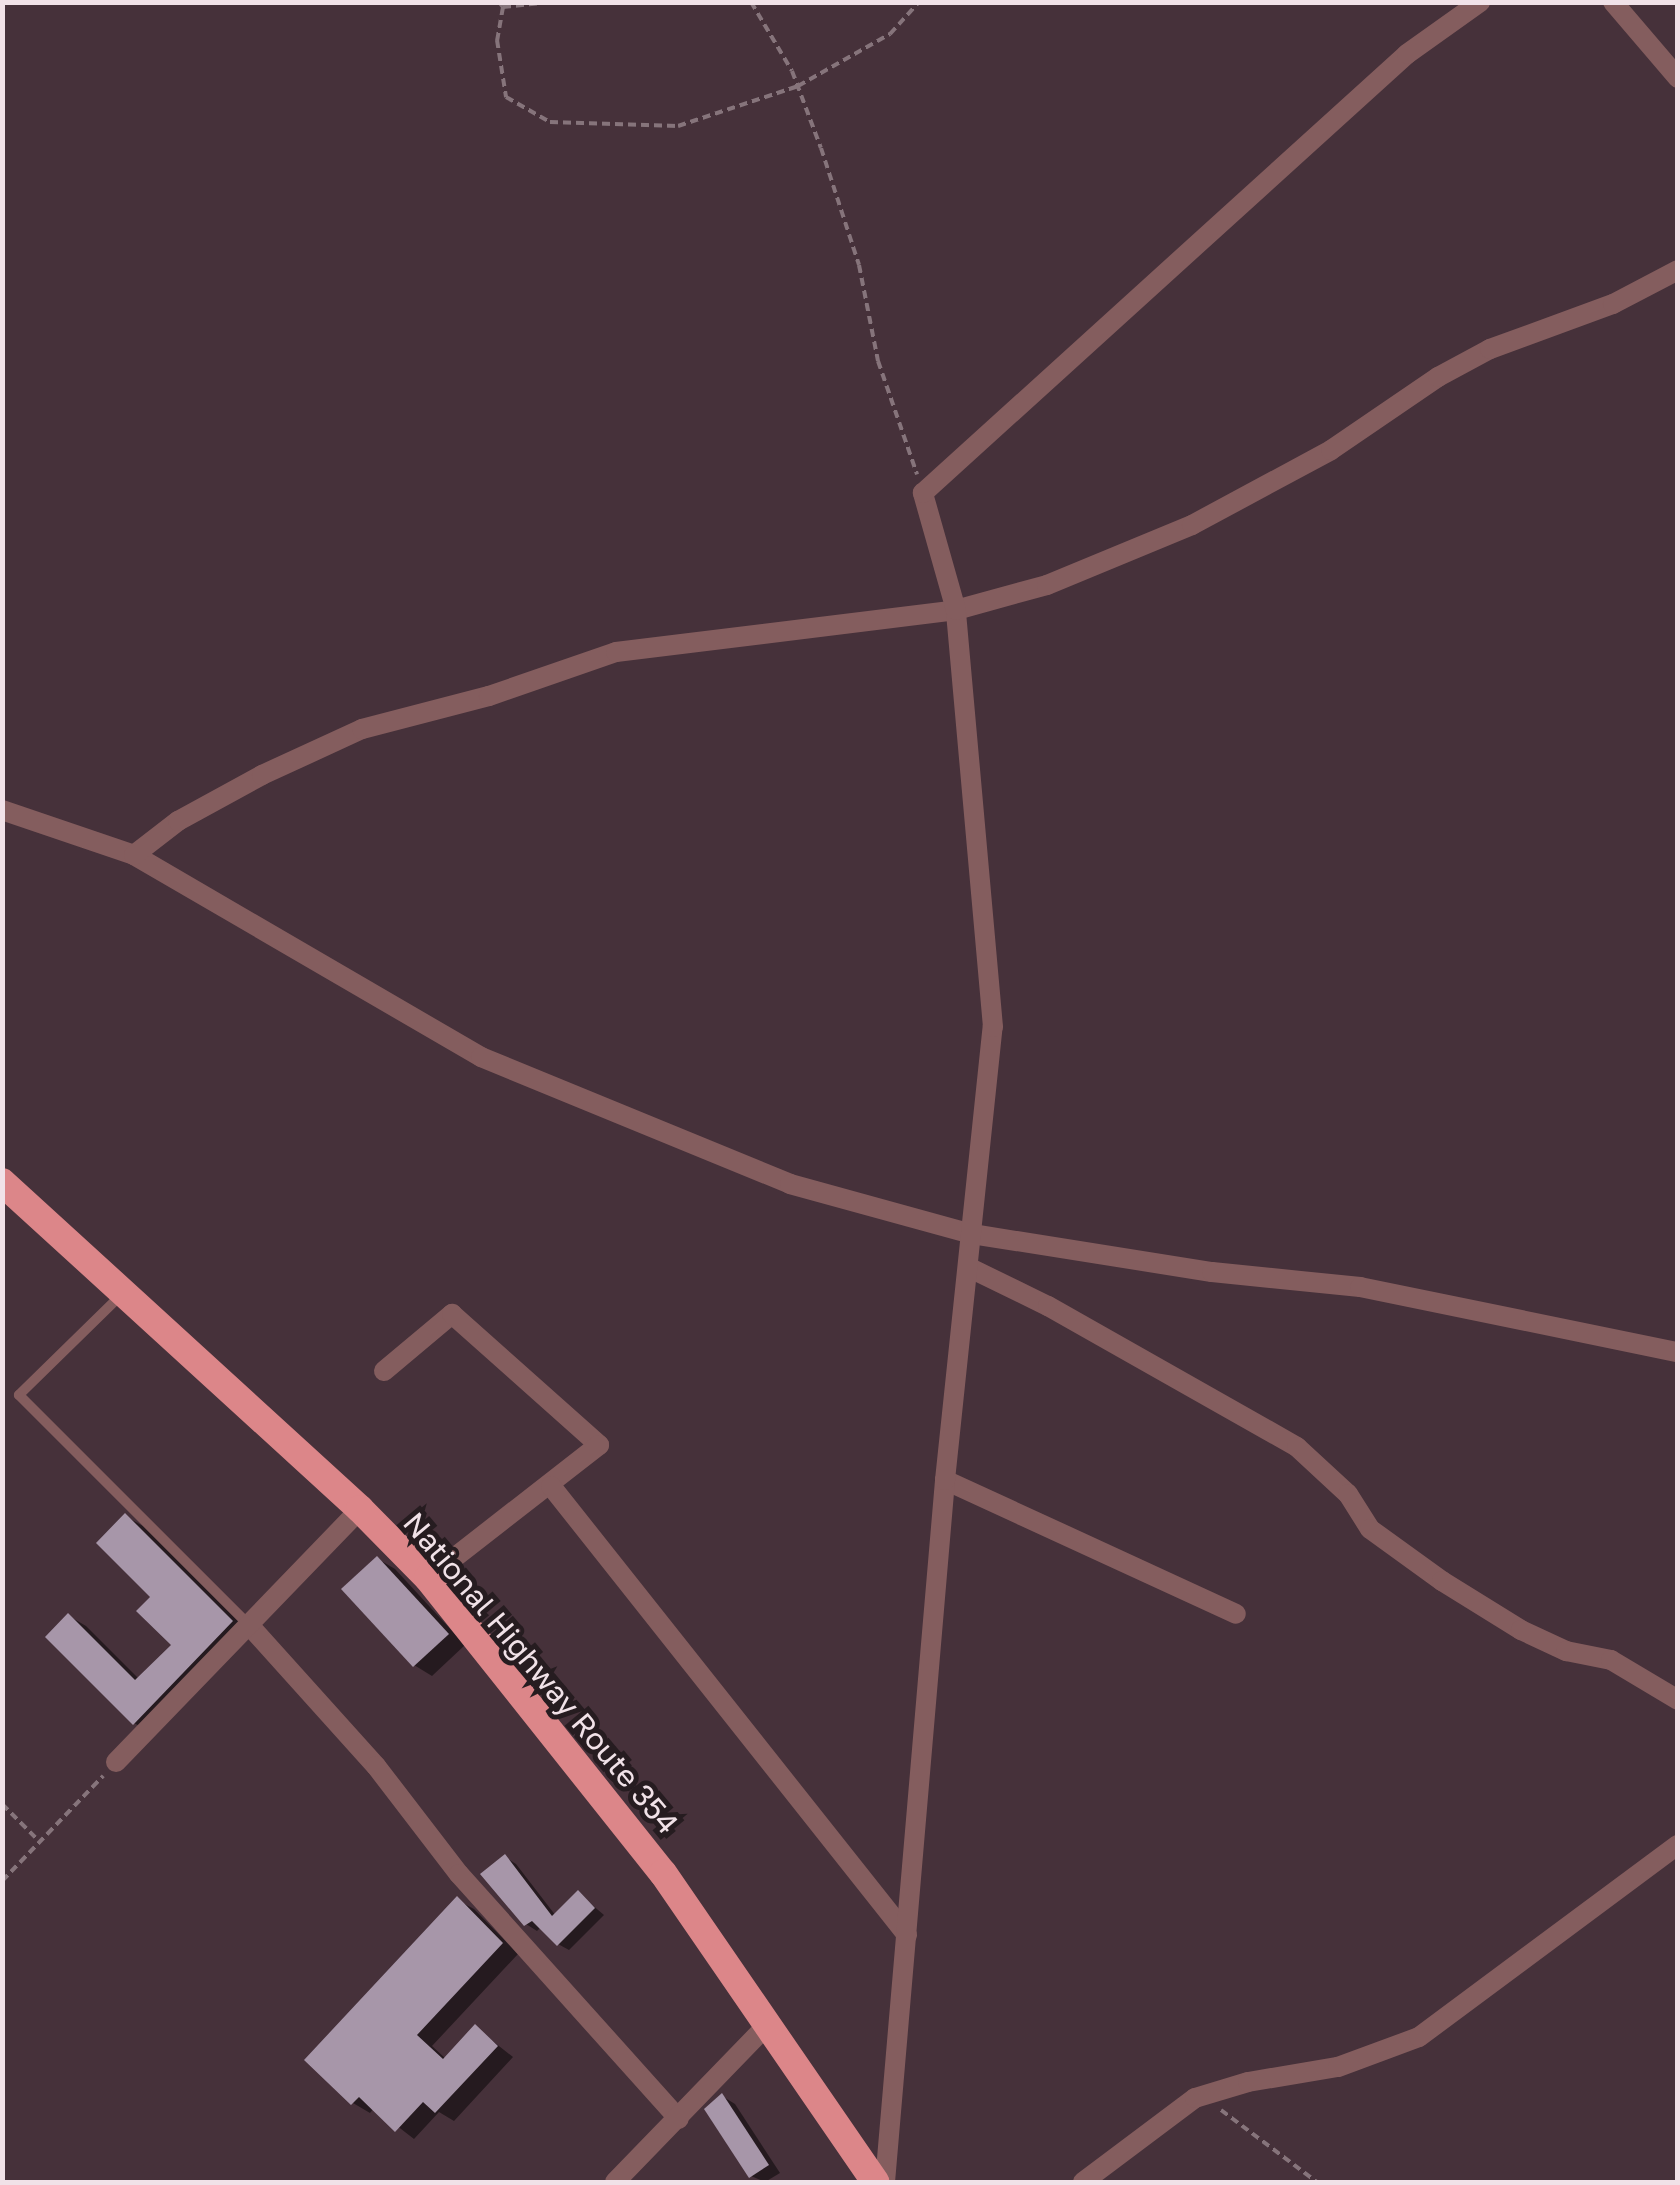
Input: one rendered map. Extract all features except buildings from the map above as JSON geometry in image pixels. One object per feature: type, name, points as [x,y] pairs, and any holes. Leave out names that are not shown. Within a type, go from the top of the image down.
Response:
[{"type":"highway","name":"National Highway Route 354","points":[[2,1182],[360,1509],[428,1578],[652,1859],[875,2182]]},
{"type":"street","points":[[885,2182],[946,1480],[993,1027],[956,610],[923,493],[1407,54],[1480,2]]},
{"type":"street","points":[[1613,2],[1678,78]]},
{"type":"street","points":[[134,855],[178,820],[262,774],[362,730],[489,696],[616,652],[956,610],[1047,585],[1192,525],[1331,450],[1438,377],[1490,348],[1613,304],[1678,270]]},
{"type":"street","points":[[2,810],[134,855],[481,1057],[790,1184],[972,1234],[1212,1272],[1360,1287],[1678,1352]]},
{"type":"street","points":[[970,1268],[1082,1325],[1297,1447],[1348,1494],[1370,1528],[1442,1581],[1522,1630],[1566,1651],[1610,1660],[1678,1700]]},
{"type":"street","points":[[384,1371],[452,1314],[599,1445],[428,1578]]},
{"type":"street","points":[[946,1480],[1236,1614]]},
{"type":"street","points":[[551,1486],[907,1936]]},
{"type":"street","points":[[116,1762],[360,1509]]},
{"type":"street","points":[[248,1625],[376,1766],[459,1874],[679,2119]]},
{"type":"street","points":[[1084,2182],[1203,2096],[1338,2067],[1419,2037],[1678,1845]]},
{"type":"street","points":[[615,2182],[767,2025]]},
{"type":"lane","points":[[123,1293],[19,1395],[248,1625]]},
{"type":"path","points":[[551,2],[501,5],[497,40],[506,97],[550,122],[678,126],[798,86],[890,34],[919,2]]},
{"type":"path","points":[[752,2],[798,86],[860,265],[878,361],[923,493]]},
{"type":"path","points":[[2,1881],[116,1762]]},
{"type":"path","points":[[2,1804],[39,1842]]},
{"type":"path","points":[[1203,2096],[1317,2182]]}]
